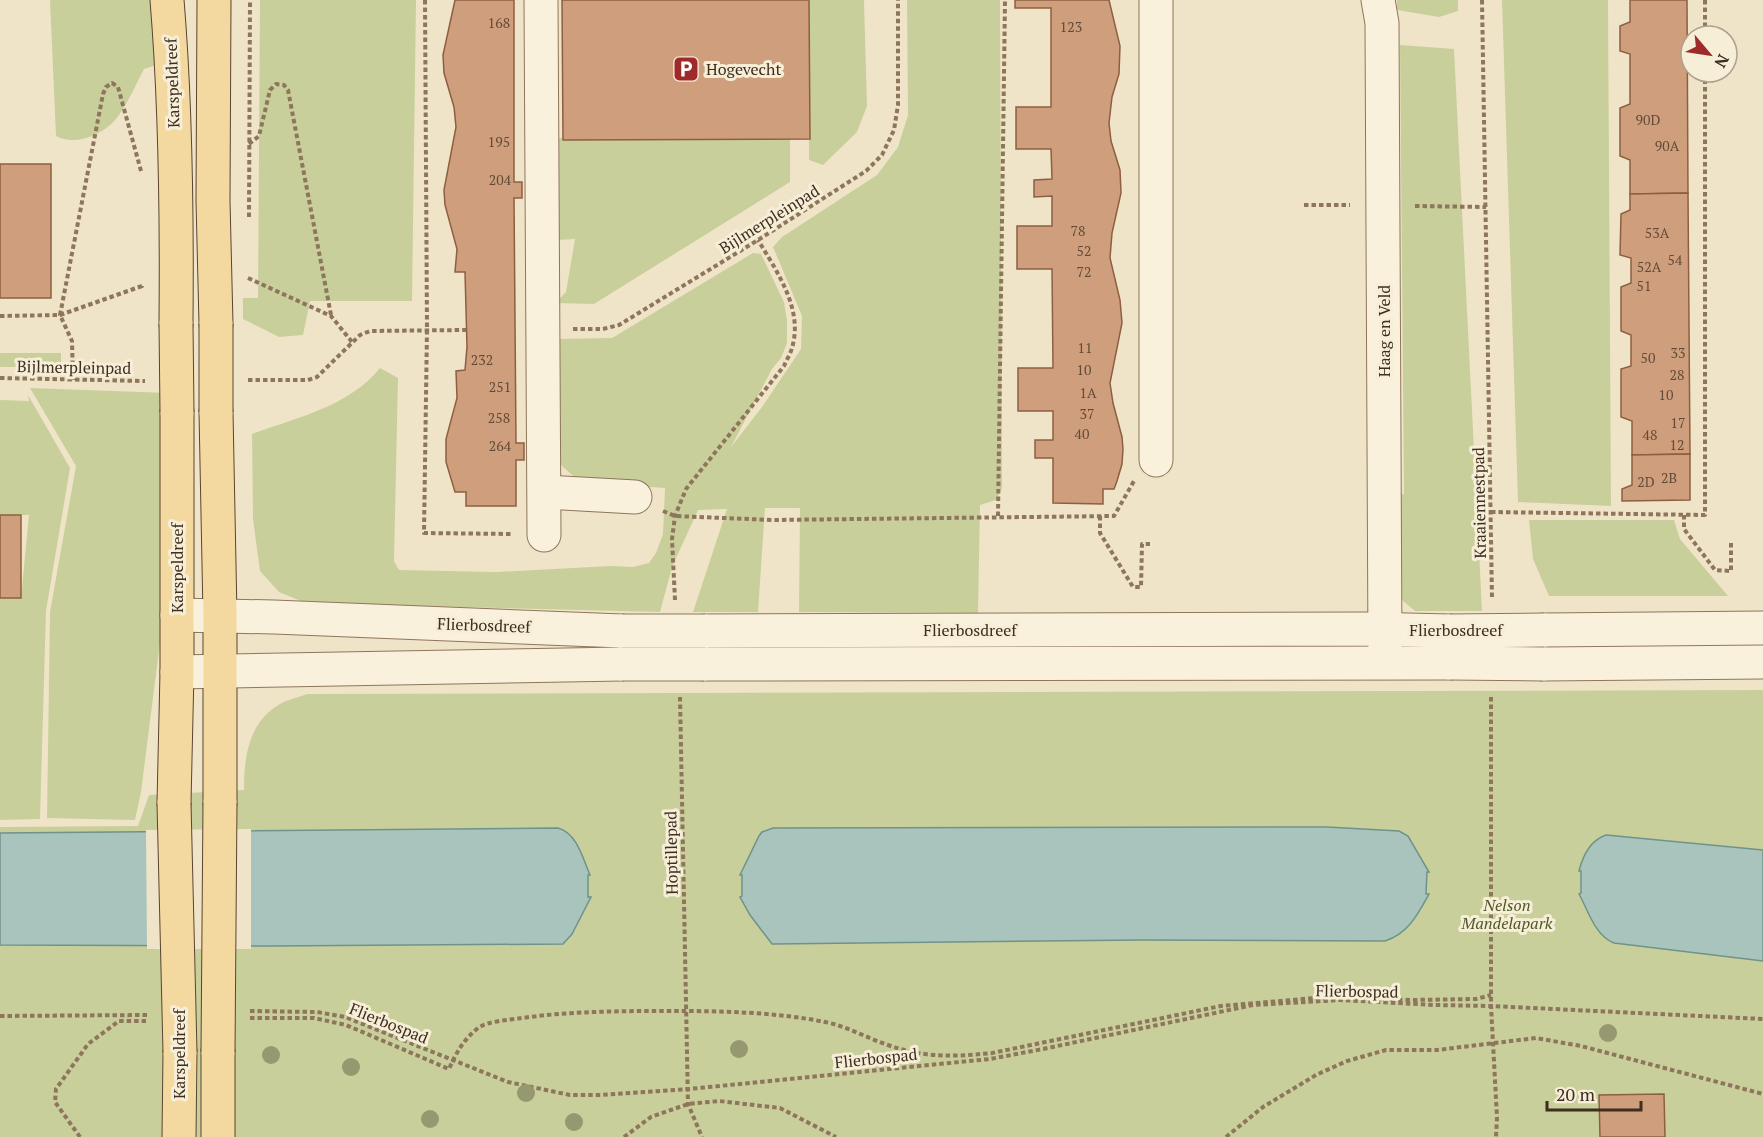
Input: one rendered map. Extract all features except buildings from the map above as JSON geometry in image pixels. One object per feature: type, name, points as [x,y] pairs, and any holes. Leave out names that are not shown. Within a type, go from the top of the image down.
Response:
[{"type":"main road","name":"Karspeldreef","points":[[168,0],[172,58],[177,242],[177,672],[174,803],[180,1052],[179,1137]]},
{"type":"main road","points":[[214,0],[213,201],[220,615],[218,1137]]},
{"type":"street","points":[[541,0],[544,535]]},
{"type":"street","points":[[1156,0],[1156,460]]},
{"type":"street","name":"Haag en Veld","points":[[1378,0],[1382,23],[1384,663]]},
{"type":"street","points":[[545,492],[635,497]]},
{"type":"street","name":"Flierbosdreef","points":[[177,615],[622,631],[1450,631],[1763,627]]},
{"type":"street","name":"Flierbosdreef","points":[[177,672],[622,664],[1763,662]]},
{"type":"path","points":[[250,0],[249,144],[259,136],[270,90],[276,84],[284,85],[288,90],[331,316]]},
{"type":"path","points":[[425,0],[427,329],[424,533],[544,535]]},
{"type":"path","name":"Bijlmerpleinpad","points":[[542,328],[603,329],[619,325],[866,171],[882,155],[894,130],[898,105],[898,0]]},
{"type":"path","points":[[999,516],[1005,0]]},
{"type":"path","name":"Kraaiennestpad","points":[[1482,0],[1492,604]]},
{"type":"path","points":[[1705,0],[1705,24]]},
{"type":"path","points":[[73,380],[72,340],[60,315],[103,94],[106,87],[112,83],[118,87],[141,169]]},
{"type":"path","points":[[1491,512],[1705,515],[1705,84]]},
{"type":"path","points":[[673,594],[672,539],[675,516],[686,489],[784,366],[794,344],[794,315],[788,293],[758,240]]},
{"type":"path","points":[[247,278],[331,316],[352,342]]},
{"type":"path","points":[[0,316],[60,315],[142,286]]},
{"type":"path","points":[[250,380],[308,380],[317,377],[360,335],[370,331],[466,330]]},
{"type":"path","name":"Bijlmerpleinpad","points":[[0,378],[148,381]]},
{"type":"path","points":[[635,497],[675,516],[772,520],[1114,516],[1130,484],[1156,460]]},
{"type":"path","points":[[1684,515],[1684,529],[1716,570],[1731,571],[1731,541]]},
{"type":"path","points":[[1100,516],[1100,533],[1133,587],[1141,587],[1142,544],[1150,543]]},
{"type":"path","name":"Hoptillepad","points":[[680,688],[688,1104]]},
{"type":"path","points":[[1491,692],[1491,1006],[1496,1137]]},
{"type":"path","points":[[247,1018],[314,1018],[346,1025],[449,1069],[460,1047],[479,1027],[503,1021],[612,1010],[767,1014],[827,1022],[851,1029],[885,1044],[924,1055],[959,1056],[992,1053],[1221,1006],[1328,997],[1412,1000],[1476,999],[1491,995]]},
{"type":"path","name":"Flierbospad","points":[[241,1011],[317,1012],[345,1017],[508,1082],[570,1095],[689,1089],[990,1059],[1043,1050],[1253,1005],[1340,1000],[1763,1019]]},
{"type":"path","points":[[0,1016],[151,1015]]},
{"type":"path","points":[[80,1137],[55,1102],[56,1089],[88,1044],[118,1021],[154,1021]]},
{"type":"path","points":[[1226,1137],[1263,1107],[1316,1076],[1366,1054],[1386,1050],[1437,1050],[1536,1038],[1581,1046],[1763,1094]]},
{"type":"path","points":[[624,1137],[651,1117],[688,1104],[719,1101],[780,1108],[836,1137]]},
{"type":"path","points":[[688,1104],[702,1137]]},
{"type":"green space","points":[[50,0],[162,0],[163,63],[144,69],[119,115],[106,128],[90,137],[72,140],[56,136]]},
{"type":"green space","points":[[260,0],[416,0],[412,301],[310,301],[303,335],[279,337],[243,319],[243,298],[258,298]]},
{"type":"green space","points":[[809,0],[864,0],[867,106],[857,132],[823,165],[809,160]]},
{"type":"green space","points":[[907,0],[1000,0],[1002,488],[996,500],[980,505],[978,613],[799,612],[800,508],[765,508],[758,612],[693,612],[727,509],[698,510],[672,567],[660,612],[306,603],[279,592],[260,571],[253,519],[252,434],[338,402],[367,381],[380,368],[398,378],[394,561],[399,570],[497,572],[610,566],[633,567],[649,563],[656,553],[663,534],[665,488],[580,482],[563,467],[556,457],[556,339],[612,338],[753,253],[761,254],[784,302],[787,343],[781,358],[772,369],[731,447],[762,407],[801,349],[802,316],[773,247],[782,237],[877,175],[898,147],[908,115]]},
{"type":"green space","points":[[1397,0],[1458,0],[1458,11],[1439,17],[1397,10]]},
{"type":"green space","points":[[1502,0],[1608,0],[1611,506],[1518,502]]},
{"type":"green space","points":[[1400,45],[1454,49],[1482,611],[1415,611],[1403,601],[1388,563],[1378,495],[1404,494]]},
{"type":"green space","points":[[555,138],[790,139],[790,182],[594,304],[555,303],[566,292],[575,239],[557,240]]},
{"type":"green space","points":[[0,353],[61,353],[61,367],[0,367]]},
{"type":"green space","points":[[30,388],[169,393],[171,556],[141,792],[135,820],[47,818],[50,612],[76,466]]},
{"type":"green space","points":[[28,395],[70,468],[46,611],[40,819],[0,820],[0,598],[21,598],[29,515],[0,515],[0,400],[29,401]]},
{"type":"green space","points":[[1529,520],[1674,520],[1680,539],[1728,596],[1549,596],[1533,559]]},
{"type":"green space","name":"Nelson Mandelapark","points":[[1763,690],[1763,1137],[0,1137],[0,827],[138,826],[149,795],[244,790],[247,753],[261,721],[280,704],[307,694]]},
{"type":"water","points":[[1327,827],[1399,831],[1408,836],[1429,872],[1427,872],[1426,894],[1429,894],[1421,909],[1400,934],[1385,941],[1142,940],[772,944],[750,915],[740,897],[742,896],[742,875],[740,875],[759,836],[762,832],[773,828]]},
{"type":"water","points":[[558,828],[570,835],[578,847],[590,875],[588,875],[588,897],[591,897],[572,934],[563,944],[0,945],[0,833]]},
{"type":"water","points":[[1606,835],[1763,850],[1763,961],[1614,943],[1607,940],[1597,929],[1579,894],[1581,893],[1581,871],[1579,871],[1583,859],[1592,844]]},
{"type":"pier","points":[[251,829],[251,949],[147,949],[146,830]]},
{"type":"place","name":"Hogevecht","points":[[686,69]]}]
